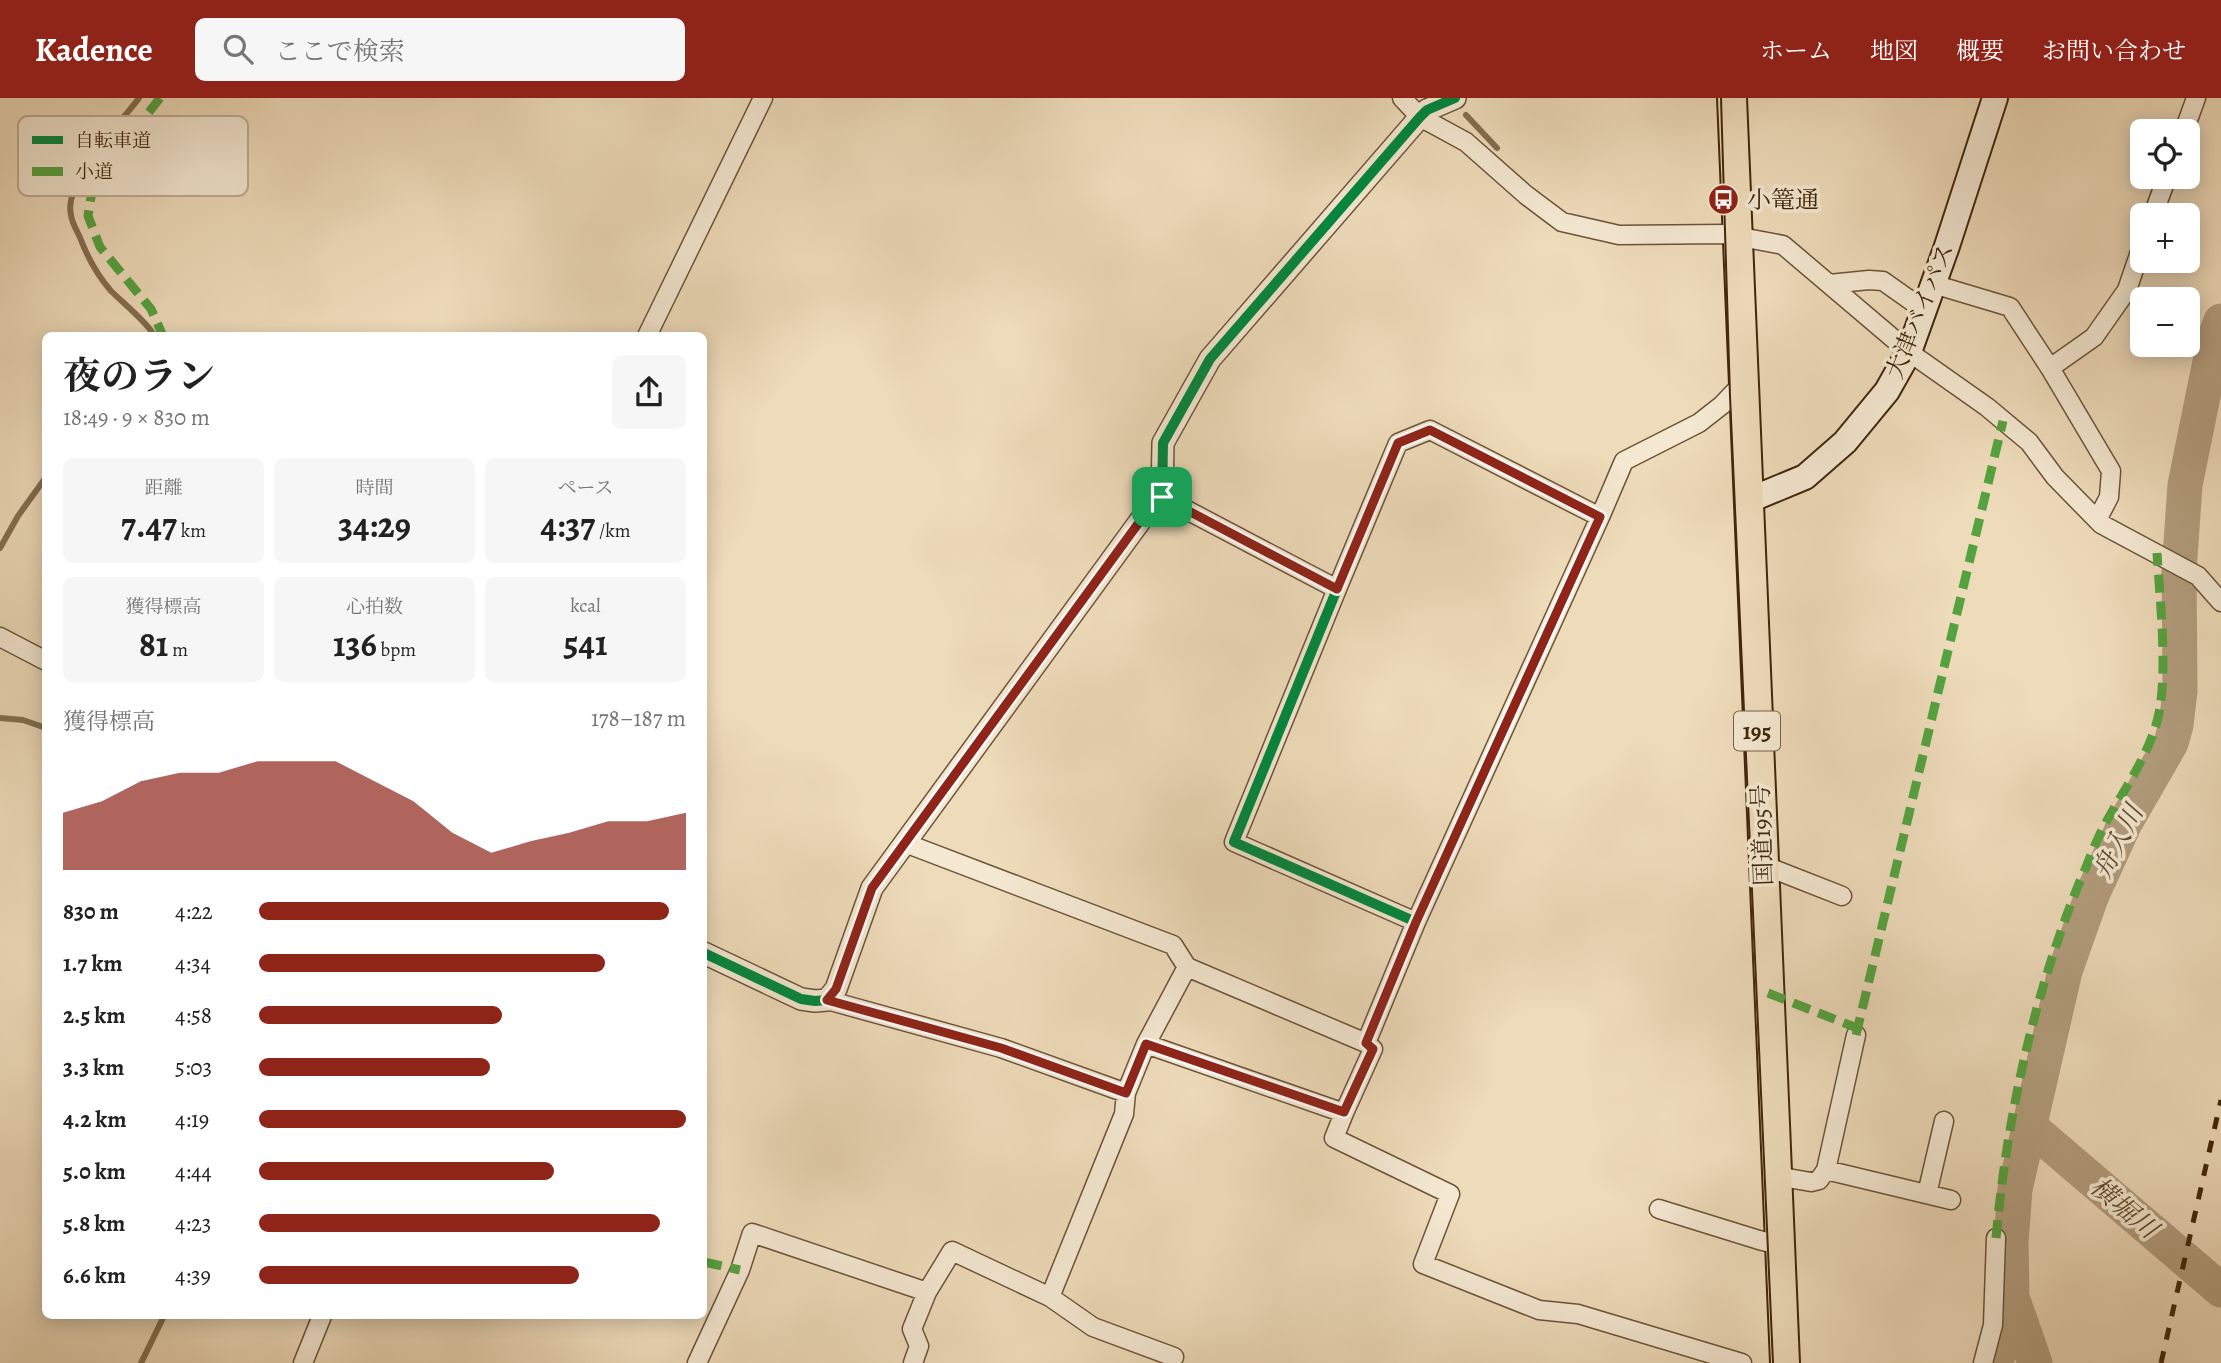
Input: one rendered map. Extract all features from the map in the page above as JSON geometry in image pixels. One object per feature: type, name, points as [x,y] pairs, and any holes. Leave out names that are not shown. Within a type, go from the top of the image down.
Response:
[{"type":"highway","name":"国道195号","points":[[1732,98],[1779,1240],[1779,1362]]},
{"type":"main road","name":"大津バイパス","points":[[1747,501],[1805,477],[1845,442],[1886,391],[1909,352],[1995,98]]},
{"type":"street","points":[[649,332],[763,98]]},
{"type":"street","points":[[1402,98],[1420,117],[1466,142],[1526,195],[1562,222],[1619,235],[1738,235],[1783,245],[1909,352],[1987,407],[2029,442],[2055,477],[2097,520],[2126,540],[2162,555],[2197,576],[2221,602]]},
{"type":"street","points":[[827,1000],[836,989],[872,888],[1143,517],[1162,497],[1163,443],[1210,359],[1420,117],[1427,110],[1455,98]]},
{"type":"street","points":[[2188,119],[2196,98]]},
{"type":"street","points":[[2050,369],[2094,337],[2127,290],[2133,273]]},
{"type":"street","points":[[1829,284],[1869,279],[1883,281],[1924,310]]},
{"type":"street","points":[[1933,284],[2010,307],[2111,471],[2109,497],[2097,520]]},
{"type":"street","points":[[1366,1043],[1416,922],[1624,461],[1699,424],[1743,383]]},
{"type":"street","points":[[1416,922],[1234,842],[1398,443],[1430,430],[1600,517]]},
{"type":"street","points":[[1162,497],[1337,589]]},
{"type":"street","points":[[0,637],[42,659]]},
{"type":"street","points":[[905,842],[1173,946],[1187,967],[1366,1043],[1373,1049],[1334,1138],[1450,1194],[1423,1264],[1539,1310],[1578,1314],[1742,1363]]},
{"type":"street","points":[[1763,865],[1842,896]]},
{"type":"street","points":[[707,954],[801,999],[827,1000],[1001,1048],[1126,1093]]},
{"type":"street","points":[[1050,1297],[1124,1114],[1126,1093],[1146,1044],[1187,967]]},
{"type":"street","points":[[1776,1176],[1811,1182],[1819,1180],[1826,1170],[1856,1035]]},
{"type":"street","points":[[1146,1044],[1344,1112]]},
{"type":"street","points":[[1927,1194],[1944,1121]]},
{"type":"street","points":[[1826,1170],[1951,1200]]},
{"type":"street","points":[[1659,1209],[1759,1240],[1779,1240]]},
{"type":"street","points":[[697,1363],[740,1270],[752,1233],[927,1292]]},
{"type":"street","points":[[1983,1363],[1993,1325],[1996,1238]]},
{"type":"street","points":[[914,1363],[919,1346],[912,1329],[927,1292],[952,1251],[1050,1297],[1093,1327],[1174,1357]]},
{"type":"street","points":[[303,1363],[321,1319]]},
{"type":"waterway","points":[[125,116],[139,98]]},
{"type":"waterway","points":[[1466,115],[1497,148]]},
{"type":"waterway","points":[[73,196],[71,215],[74,225],[94,267],[111,291],[152,332]]},
{"type":"waterway","name":"舟入川","points":[[1996,1363],[2012,1296],[2011,1242],[2015,1189],[2065,971],[2092,895],[2125,823],[2171,743],[2176,725],[2180,691],[2179,571],[2185,485],[2215,337],[2221,321]]},
{"type":"waterway","points":[[0,548],[18,516],[42,483]]},
{"type":"waterway","points":[[0,718],[23,720],[42,727]]},
{"type":"waterway","name":"横堀川","points":[[2028,1125],[2221,1290]]},
{"type":"waterway","points":[[2012,1297],[2035,1363]]},
{"type":"waterway","points":[[141,1363],[163,1319]]},
{"type":"tram line","points":[[1721,98],[1730,396],[1773,1363]]},
{"type":"railway","points":[[2161,1363],[2221,1100]]},
{"type":"marked path","points":[[146,116],[160,98]]},
{"type":"marked path","points":[[91,196],[88,216],[100,247],[151,309],[161,332]]},
{"type":"marked path","points":[[1856,1035],[2003,421]]},
{"type":"marked path","points":[[1996,1238],[2015,1101],[2049,967],[2097,841],[2144,755],[2160,708],[2163,671],[2157,553]]},
{"type":"marked path","points":[[1768,993],[1857,1028]]},
{"type":"marked path","points":[[707,1263],[740,1270]]},
{"type":"cycle path","points":[[707,954],[801,999],[827,1000],[836,989],[872,888],[1143,517],[1162,497],[1163,443],[1210,359],[1420,117],[1427,110],[1455,98]]},
{"type":"cycle path","points":[[1162,497],[1337,589],[1398,443],[1430,430],[1600,517],[1416,922],[1234,842],[1337,589]]},
{"type":"place","name":"小篭通","points":[[1724,200]]},
{"type":"route","points":[[1430,430],[1600,517],[1416,922],[1366,1043],[1373,1049],[1344,1112],[1146,1044],[1126,1093],[1001,1048],[827,1000],[836,989],[872,888],[1143,517],[1162,497],[1337,589],[1398,443],[1430,430]]}]
